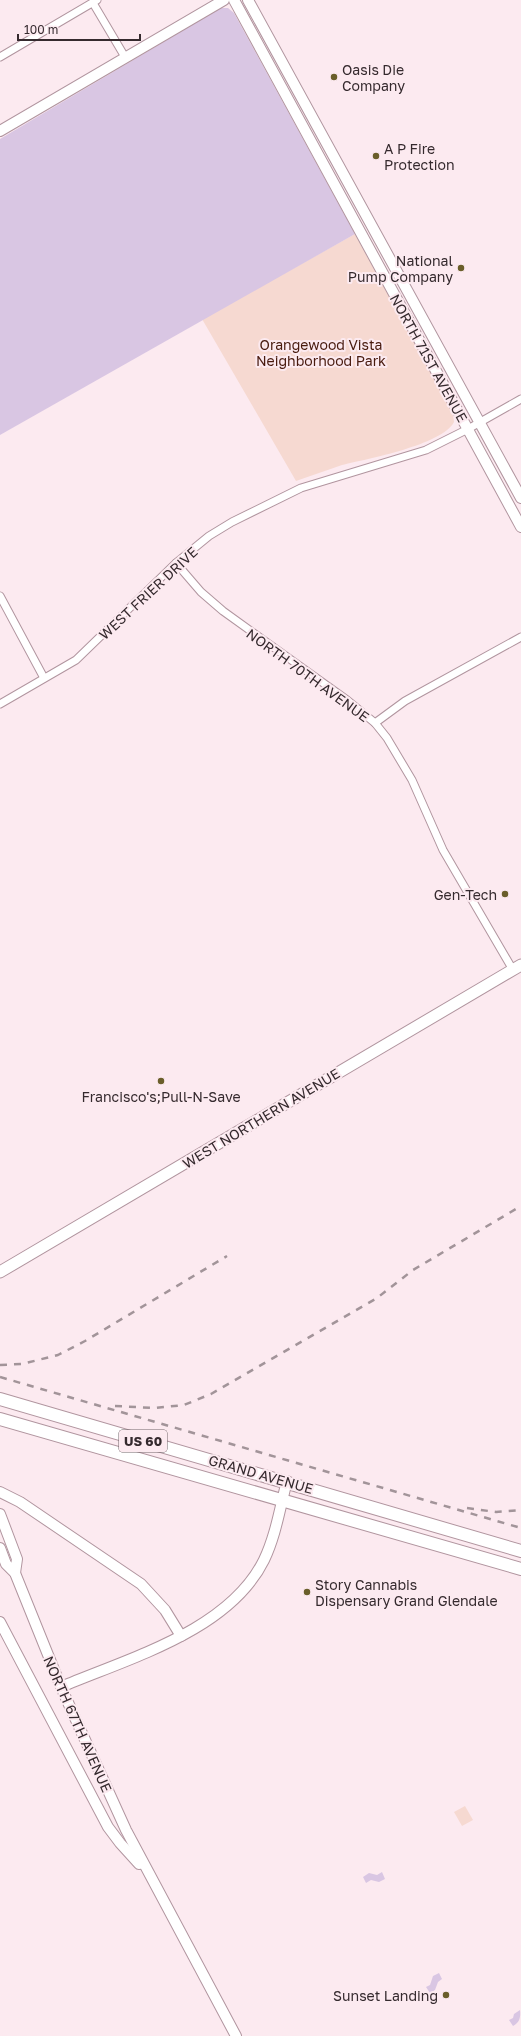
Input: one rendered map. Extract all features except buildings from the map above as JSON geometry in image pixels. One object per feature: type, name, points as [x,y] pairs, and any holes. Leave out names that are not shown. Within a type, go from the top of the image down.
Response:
[{"type":"highway","name":"GRAND AVENUE","points":[[0,1399],[287,1481],[516,1549]]},
{"type":"highway","name":"GRAND AVENUE","points":[[0,1419],[521,1569]]},
{"type":"highway","points":[[506,1564],[516,1549]]},
{"type":"main road","points":[[0,131],[224,0]]},
{"type":"main road","name":"NORTH 71ST AVENUE","points":[[234,0],[521,527]]},
{"type":"main road","name":"NORTH 71ST AVENUE","points":[[248,0],[520,497]]},
{"type":"main road","points":[[415,332],[427,326]]},
{"type":"main road","points":[[508,503],[520,497]]},
{"type":"main road","name":"WEST NORTHERN AVENUE","points":[[0,1272],[517,967]]},
{"type":"main road","points":[[61,1687],[181,1636],[206,1622],[223,1609],[253,1578],[269,1546],[287,1481]]},
{"type":"main road","points":[[0,1492],[20,1502],[141,1584],[165,1610],[181,1636]]},
{"type":"main road","name":"NORTH 67TH AVENUE","points":[[0,1514],[16,1559],[15,1573]]},
{"type":"main road","name":"NORTH 67TH AVENUE","points":[[0,1548],[6,1564],[15,1573],[61,1687],[120,1818],[147,1872],[236,2036]]},
{"type":"main road","name":"NORTH 67TH AVENUE","points":[[0,1622],[108,1827],[120,1844],[147,1872]]},
{"type":"street","points":[[0,57],[95,1],[125,57]]},
{"type":"street","name":"WEST FRIER DRIVE","points":[[0,704],[66,666],[85,652],[176,563],[209,536],[226,525],[278,498],[318,482],[414,454],[468,429],[521,398]]},
{"type":"street","name":"NORTH 70TH AVENUE","points":[[176,563],[201,592],[223,611],[272,648],[348,700],[375,723],[402,760],[443,850],[517,967]]},
{"type":"street","points":[[0,596],[44,678]]},
{"type":"street","points":[[375,723],[405,701],[521,637]]},
{"type":"green space","name":"Orangewood Vista Neighborhood Park","points":[[355,234],[453,414],[454,422],[447,430],[435,438],[420,444],[385,455],[342,465],[296,481],[202,319]]},
{"type":"green space","points":[[465,1806],[473,1820],[462,1826],[454,1812]]},
{"type":"shaded area","points":[[221,8],[228,8],[234,13],[355,234],[0,435],[0,139]]},
{"type":"shaded area","points":[[382,1872],[385,1879],[379,1882],[371,1880],[366,1883],[363,1877],[369,1873],[377,1875]]},
{"type":"shaded area","points":[[439,1973],[442,1979],[438,1982],[435,1990],[430,1993],[426,1987],[430,1985],[433,1976]]},
{"type":"shaded area","points":[[520,2010],[519,2020],[513,2026],[509,2020],[513,2018],[514,2014]]},
{"type":"railway","points":[[115,1406],[155,1408],[184,1405],[211,1394],[377,1298],[413,1270],[521,1206]]},
{"type":"railway","points":[[0,1365],[22,1364],[58,1355],[85,1341],[227,1256]]},
{"type":"railway","points":[[0,1377],[521,1528]]},
{"type":"railway","points":[[467,1508],[496,1512],[521,1510]]},
{"type":"place","name":"Oasis Die Company","points":[[334,77]]},
{"type":"place","name":"A P Fire Protection","points":[[376,156]]},
{"type":"place","name":"National Pump Company","points":[[461,268]]},
{"type":"place","name":"Gen-Tech","points":[[505,894]]},
{"type":"place","name":"Francisco's;Pull-N-Save","points":[[161,1081]]},
{"type":"place","name":"Story Cannabis Dispensary Grand Glendale","points":[[307,1592]]},
{"type":"place","name":"Sunset Landing","points":[[446,1995]]}]
